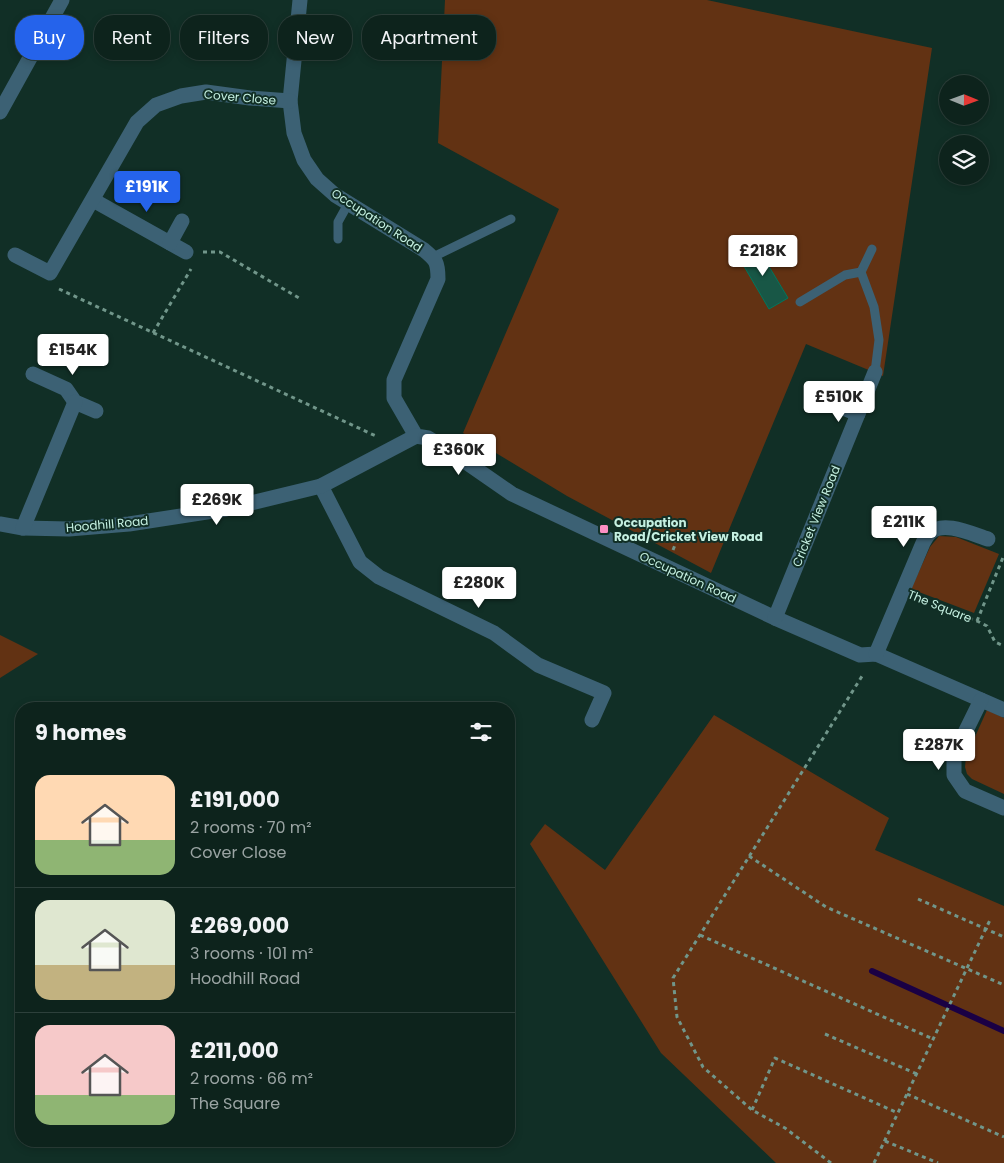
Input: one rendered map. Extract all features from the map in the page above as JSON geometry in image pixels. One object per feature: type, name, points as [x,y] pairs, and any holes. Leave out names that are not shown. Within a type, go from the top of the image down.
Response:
[{"type":"street","points":[[0,112],[62,0]]},
{"type":"street","name":"Occupation Road","points":[[300,0],[290,101],[294,133],[304,160],[317,179],[335,195],[424,250],[433,257],[438,266],[438,279],[394,380],[394,398],[416,436],[428,438],[450,451],[512,494],[775,618],[860,655],[876,654],[1004,710]]},
{"type":"street","name":"Cover Close","points":[[50,273],[137,122],[156,105],[181,96],[206,92],[290,101]]},
{"type":"street","points":[[93,200],[170,243],[194,252]]},
{"type":"street","points":[[170,243],[182,221]]},
{"type":"street","points":[[15,255],[50,273]]},
{"type":"street","name":"Cricket View Road","points":[[775,618],[875,372]]},
{"type":"street","points":[[33,374],[66,388],[75,402],[96,411]]},
{"type":"street","points":[[23,528],[75,402]]},
{"type":"street","points":[[831,403],[858,414]]},
{"type":"street","name":"Hoodhill Road","points":[[0,524],[23,528],[69,529],[129,524],[226,509],[321,486],[416,436]]},
{"type":"street","points":[[321,486],[360,562],[379,577],[494,633],[538,665],[604,693],[592,720]]},
{"type":"street","name":"The Square","points":[[876,654],[929,533],[939,527],[950,528],[988,539]]},
{"type":"street","points":[[980,700],[954,756],[954,776],[965,791],[1004,808]]},
{"type":"lane","points":[[338,239],[338,222],[348,204]]},
{"type":"lane","points":[[433,257],[511,219]]},
{"type":"lane","points":[[872,249],[861,272],[874,307],[879,340],[875,372]]},
{"type":"lane","points":[[800,302],[845,275],[861,272]]},
{"type":"path","points":[[194,252],[220,252],[299,298]]},
{"type":"path","points":[[154,333],[193,266]]},
{"type":"path","points":[[50,273],[58,288],[396,445]]},
{"type":"path","points":[[666,567],[675,545],[678,524]]},
{"type":"path","name":"The Square","points":[[977,621],[1004,555]]},
{"type":"path","name":"The Square","points":[[903,591],[987,626],[995,642],[1004,646]]},
{"type":"path","points":[[832,1163],[785,1128],[752,1110],[703,1067],[677,1017],[673,978],[876,654]]},
{"type":"path","points":[[749,856],[826,907],[1004,986]]},
{"type":"path","points":[[918,899],[1004,937]]},
{"type":"path","points":[[874,1163],[990,920]]},
{"type":"path","points":[[700,935],[933,1039]]},
{"type":"path","points":[[825,1034],[917,1074]]},
{"type":"path","points":[[752,1110],[775,1058],[898,1113]]},
{"type":"path","points":[[907,1094],[1004,1137]]},
{"type":"path","points":[[884,1141],[938,1163]]},
{"type":"shaded area","points":[[445,0],[707,0],[932,48],[883,376],[806,344],[711,573],[567,496],[463,433],[559,209],[438,143],[442,60],[496,60],[496,15],[444,15]]},
{"type":"shaded area","points":[[939,536],[956,537],[999,554],[974,613],[911,589],[930,547]]},
{"type":"shaded area","points":[[0,635],[38,654],[0,678]]},
{"type":"shaded area","points":[[987,710],[1004,718],[1004,794],[972,779],[967,774],[965,767],[966,757]]},
{"type":"shaded area","points":[[714,715],[889,818],[875,850],[1004,906],[1004,1163],[776,1163],[661,1053],[530,844],[545,824],[605,870]]},
{"type":"building","points":[[756,245],[788,298],[769,309],[738,256]]},
{"type":"waterway","points":[[872,971],[1004,1031]]},
{"type":"place","name":"Occupation Road/Cricket View Road","points":[[604,529]]}]
